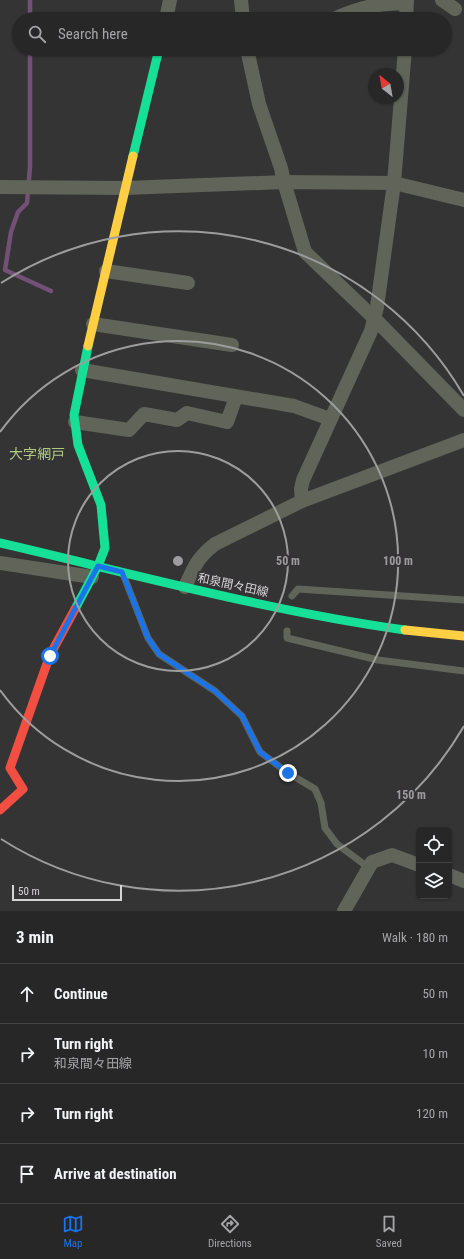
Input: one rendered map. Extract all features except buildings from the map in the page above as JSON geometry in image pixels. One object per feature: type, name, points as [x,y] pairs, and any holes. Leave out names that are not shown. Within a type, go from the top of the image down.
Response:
[{"type":"street","points":[[167,12],[170,0]]},
{"type":"street","points":[[241,0],[242,12]]},
{"type":"street","points":[[442,0],[455,9]]},
{"type":"street","points":[[348,12],[390,3],[406,2]]},
{"type":"street","points":[[0,810],[23,789],[10,768],[50,656],[95,572],[105,548],[101,505],[78,445],[74,414],[82,370],[157,56]]},
{"type":"street","points":[[249,56],[259,104],[281,168],[304,252],[375,319],[464,410]]},
{"type":"street","points":[[302,501],[301,489],[303,480],[371,331],[375,319],[394,183],[403,56]]},
{"type":"street","points":[[0,187],[126,188],[284,182],[394,183],[464,200]]},
{"type":"street","points":[[106,271],[188,283]]},
{"type":"street","points":[[93,324],[232,345]]},
{"type":"street","points":[[82,370],[294,406],[330,419]]},
{"type":"street","points":[[75,422],[129,430],[144,414],[177,420],[187,413],[227,422],[236,397]]},
{"type":"street","points":[[185,587],[196,562],[204,552],[215,544],[302,501],[464,440]]},
{"type":"street","name":"和泉間々田線","points":[[0,543],[95,572],[122,572],[333,620],[392,629],[464,636]]},
{"type":"street","points":[[0,563],[95,572]]},
{"type":"street","points":[[344,911],[372,862],[392,855],[416,863]]},
{"type":"street","points":[[452,876],[464,881]]},
{"type":"lane","points":[[122,572],[148,638],[159,654],[215,691],[242,716],[260,752],[288,773],[315,789],[321,803],[326,828],[337,844],[369,868]]},
{"type":"lane","points":[[292,596],[298,589],[464,600]]},
{"type":"lane","points":[[287,631],[287,638],[378,660],[464,670]]},
{"type":"waterway","points":[[30,0],[30,12]]},
{"type":"waterway","points":[[30,56],[30,167],[27,203],[18,212],[11,232],[5,270],[51,291]]},
{"type":"traffic: fast","points":[[133,156],[157,56]]},
{"type":"traffic: fast","points":[[75,609],[98,566],[105,548],[101,505],[78,445],[74,415],[88,346]]},
{"type":"traffic: fast","points":[[0,543],[303,613],[405,630]]},
{"type":"traffic: slow","points":[[88,346],[133,156]]},
{"type":"traffic: slow","points":[[405,630],[464,636]]},
{"type":"traffic: jam","points":[[0,810],[23,789],[10,768],[50,655],[75,609]]},
{"type":"district","name":"大字網戸","points":[[37,454]]},
{"type":"route","points":[[50,656],[98,566],[122,572],[148,638],[159,654],[215,691],[242,716],[260,752],[288,773]]}]
